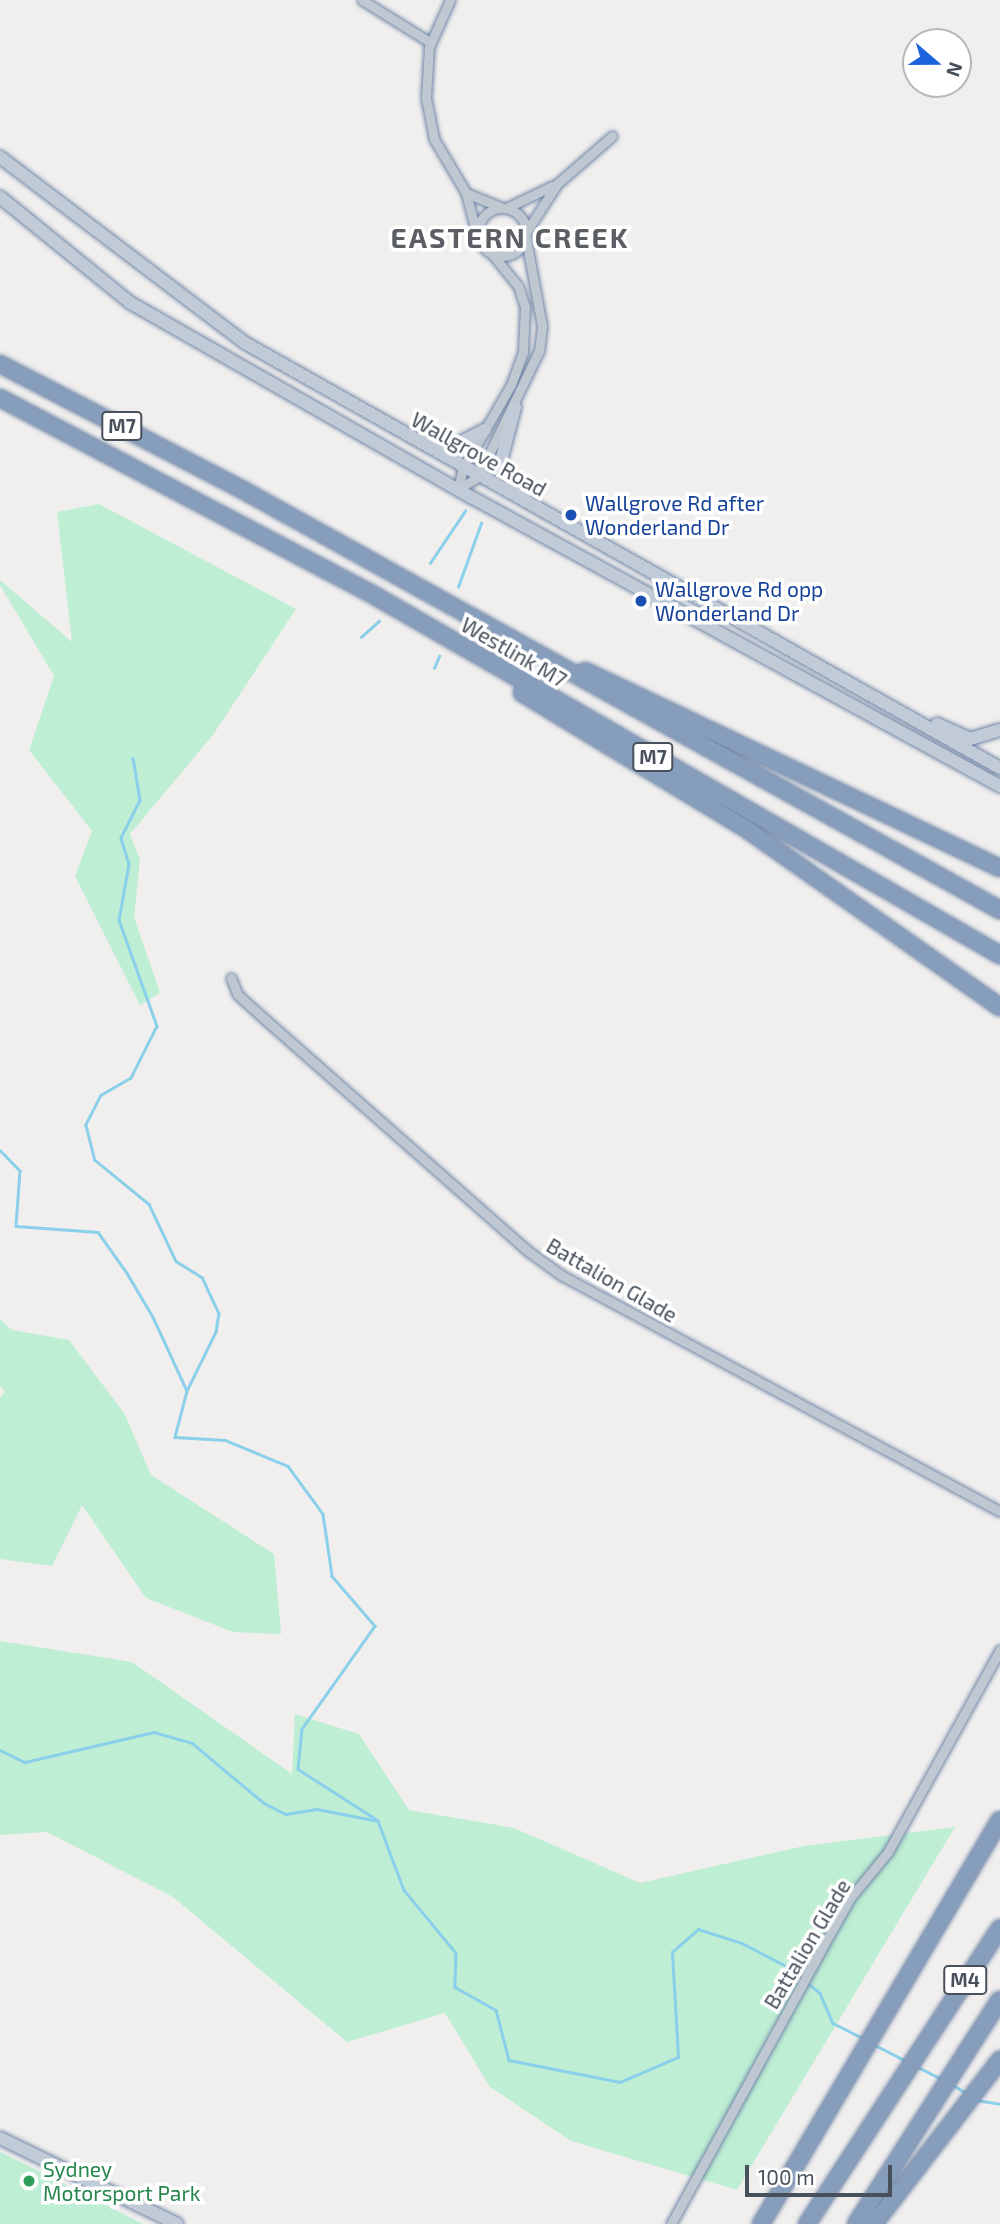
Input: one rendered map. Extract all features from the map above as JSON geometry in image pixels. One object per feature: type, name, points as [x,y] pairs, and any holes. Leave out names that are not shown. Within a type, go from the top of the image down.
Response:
[{"type":"highway","name":"Westlink M7","points":[[0,364],[232,484],[572,671],[578,679],[1000,910]]},
{"type":"highway","name":"Westlink M7","points":[[0,398],[237,521],[360,592],[377,597],[993,951]]},
{"type":"highway","points":[[360,592],[373,606],[748,830],[1000,1007]]},
{"type":"highway","points":[[572,671],[582,670],[1000,868]]},
{"type":"highway","points":[[761,2224],[1000,1820]]},
{"type":"highway","name":"M4","points":[[807,2224],[1000,1928]]},
{"type":"highway","name":"M4","points":[[856,2224],[1000,2000]]},
{"type":"highway","points":[[874,2224],[996,2064]]},
{"type":"main road","name":"Wallgrove Road","points":[[0,157],[199,311],[478,477],[1000,768]]},
{"type":"main road","name":"Wallgrove Road","points":[[0,198],[129,302],[458,489],[1000,786]]},
{"type":"main road","points":[[355,406],[442,445],[467,441],[485,430]]},
{"type":"main road","points":[[515,407],[500,465],[511,485],[540,511]]},
{"type":"main road","points":[[824,690],[834,674]]},
{"type":"main road","points":[[869,695],[970,739],[1000,730]]},
{"type":"main road","points":[[0,2138],[177,2224]]},
{"type":"street","points":[[362,0],[431,43]]},
{"type":"street","points":[[450,0],[431,43],[426,85],[430,122],[439,151],[466,193],[478,239],[518,286],[525,307],[526,330],[517,369],[463,468],[458,489]]},
{"type":"street","points":[[478,239],[482,217],[557,184],[612,136]]},
{"type":"street","points":[[494,256],[510,256],[557,184]]},
{"type":"street","points":[[458,489],[478,477],[515,407],[539,351],[542,326],[521,216],[466,193]]},
{"type":"street","name":"Battalion Glade","points":[[231,978],[238,995],[527,1251],[561,1275],[1000,1511]]},
{"type":"street","name":"Battalion Glade","points":[[671,2224],[822,1946],[851,1897],[888,1852],[1000,1650]]},
{"type":"green space","points":[[99,504],[296,609],[213,735],[130,834],[140,860],[134,917],[160,993],[140,1005],[75,876],[92,831],[29,750],[54,676],[0,585],[0,580],[72,642],[57,512]]},
{"type":"green space","points":[[0,1319],[12,1330],[69,1340],[124,1413],[151,1475],[274,1554],[281,1634],[233,1632],[146,1598],[82,1505],[52,1566],[0,1559],[0,1398],[5,1391],[0,1386]]},
{"type":"green space","points":[[0,1641],[132,1662],[292,1774],[295,1714],[359,1734],[409,1810],[514,1828],[640,1883],[804,1846],[955,1827],[737,2190],[571,2141],[490,2087],[445,2013],[347,2042],[173,1897],[47,1832],[0,1835]]},
{"type":"green space","name":"Sydney Motorsport Park","points":[[0,2152],[39,2171],[143,2224],[0,2224]]},
{"type":"waterway","points":[[430,563],[465,511]]},
{"type":"waterway","points":[[458,587],[481,523]]},
{"type":"waterway","points":[[361,637],[379,621]]},
{"type":"waterway","points":[[434,668],[439,656]]},
{"type":"waterway","points":[[133,758],[140,800],[121,838],[129,864],[119,920],[157,1026],[131,1078],[101,1095],[86,1125],[95,1160],[149,1204],[176,1261],[202,1277],[219,1313],[216,1332],[187,1391]]},
{"type":"waterway","points":[[0,1150],[20,1171],[16,1226],[98,1232],[127,1273],[153,1317],[187,1391],[175,1437],[225,1440],[288,1466],[323,1514],[332,1576],[375,1626],[302,1729],[298,1769],[376,1819]]},
{"type":"waterway","name":"EASTERN CREEK","points":[[0,1750],[25,1762],[154,1732],[192,1743],[264,1803],[286,1814],[317,1809],[378,1821],[404,1890],[456,1953],[455,1987],[496,2010],[509,2060],[620,2082],[678,2057],[672,1952],[698,1929],[742,1943],[788,1967],[820,1993],[833,2023],[863,2038]]},
{"type":"waterway","name":"EASTERN CREEK","points":[[875,2045],[907,2061]]},
{"type":"waterway","name":"EASTERN CREEK","points":[[916,2066],[941,2079]]},
{"type":"waterway","name":"EASTERN CREEK","points":[[953,2085],[968,2094]]},
{"type":"waterway","name":"EASTERN CREEK","points":[[976,2100],[1000,2104]]},
{"type":"place","name":"Wallgrove Rd after Wonderland Dr","points":[[571,515]]},
{"type":"place","name":"Wallgrove Rd opp Wonderland Dr","points":[[641,601]]},
{"type":"place","name":"Sydney Motorsport Park","points":[[29,2181]]},
{"type":"district","name":"EASTERN CREEK","points":[[510,237]]}]
